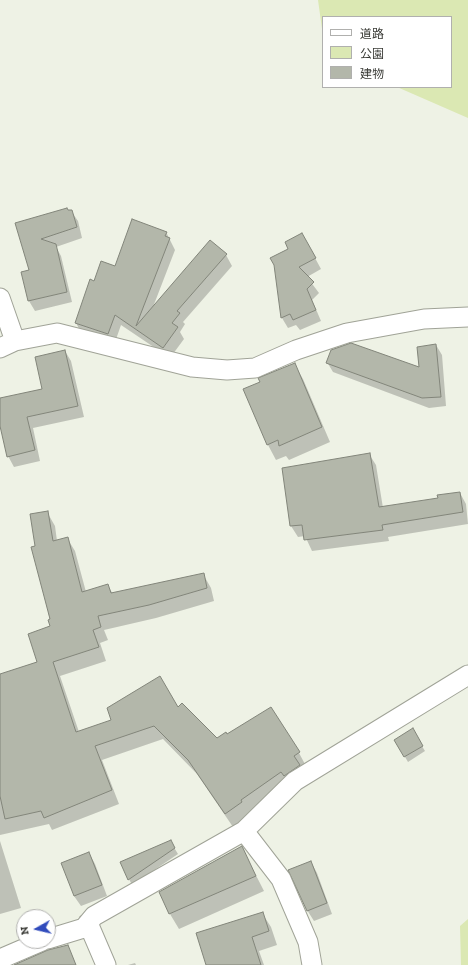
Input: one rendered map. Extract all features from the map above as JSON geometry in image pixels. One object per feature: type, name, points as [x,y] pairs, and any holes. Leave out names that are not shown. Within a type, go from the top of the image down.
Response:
[{"type":"street","points":[[0,298],[8,345],[57,333],[192,367],[227,370],[255,368],[296,350],[347,333],[424,319],[468,317]]},
{"type":"street","points":[[56,937],[84,928],[94,916],[244,831],[294,781],[468,675]]},
{"type":"street","points":[[244,831],[281,879],[308,942],[312,965]]},
{"type":"street","points":[[88,923],[106,965]]},
{"type":"street","points":[[0,959],[23,949]]},
{"type":"green space","points":[[318,0],[468,0],[468,118],[399,88],[452,88],[452,16],[322,16],[322,29]]},
{"type":"green space","points":[[468,919],[468,965],[461,965],[460,926]]},
{"type":"building","points":[[67,208],[68,210],[72,210],[77,227],[41,239],[56,244],[67,292],[28,301],[21,272],[29,270],[15,223]]},
{"type":"building","points":[[132,219],[167,232],[165,236],[170,238],[136,326],[210,240],[227,254],[177,311],[180,313],[172,323],[178,327],[163,348],[115,315],[108,334],[75,323],[90,279],[94,281],[101,261],[115,266]]},
{"type":"building","points":[[302,233],[316,258],[299,267],[314,282],[307,289],[316,310],[293,320],[290,314],[281,318],[274,265],[270,258],[288,249],[285,242]]},
{"type":"building","points":[[351,343],[419,367],[417,347],[436,344],[441,397],[422,398],[326,363],[331,350]]},
{"type":"building","points":[[65,350],[78,406],[27,417],[35,450],[7,457],[0,426],[0,398],[42,389],[35,357]]},
{"type":"building","points":[[295,363],[322,427],[279,446],[278,440],[267,445],[243,389],[260,382],[258,378]]},
{"type":"building","points":[[370,453],[379,507],[438,498],[437,495],[460,492],[463,512],[382,525],[383,530],[304,540],[302,525],[290,526],[282,468]]},
{"type":"building","points":[[48,511],[53,541],[68,537],[82,592],[108,584],[111,593],[204,573],[207,588],[149,605],[98,616],[101,627],[93,630],[99,647],[53,662],[76,732],[111,720],[107,708],[160,676],[178,707],[182,703],[217,738],[226,732],[227,734],[271,707],[300,752],[294,756],[300,765],[284,776],[281,772],[241,800],[242,802],[225,814],[188,760],[154,726],[95,746],[112,790],[44,818],[41,811],[5,819],[0,796],[0,674],[37,662],[28,634],[50,626],[48,620],[50,619],[31,547],[35,546],[30,514]]},
{"type":"building","points":[[413,728],[423,746],[404,757],[394,740]]},
{"type":"building","points":[[171,840],[175,848],[128,880],[120,862]]},
{"type":"building","points":[[242,846],[256,876],[169,914],[159,892]]},
{"type":"building","points":[[89,852],[102,885],[74,896],[61,863]]},
{"type":"building","points":[[311,861],[327,903],[307,911],[288,870]]},
{"type":"building","points":[[263,912],[269,931],[252,937],[261,965],[206,965],[196,933]]},
{"type":"building","points":[[68,945],[76,965],[14,965],[48,950]]}]
